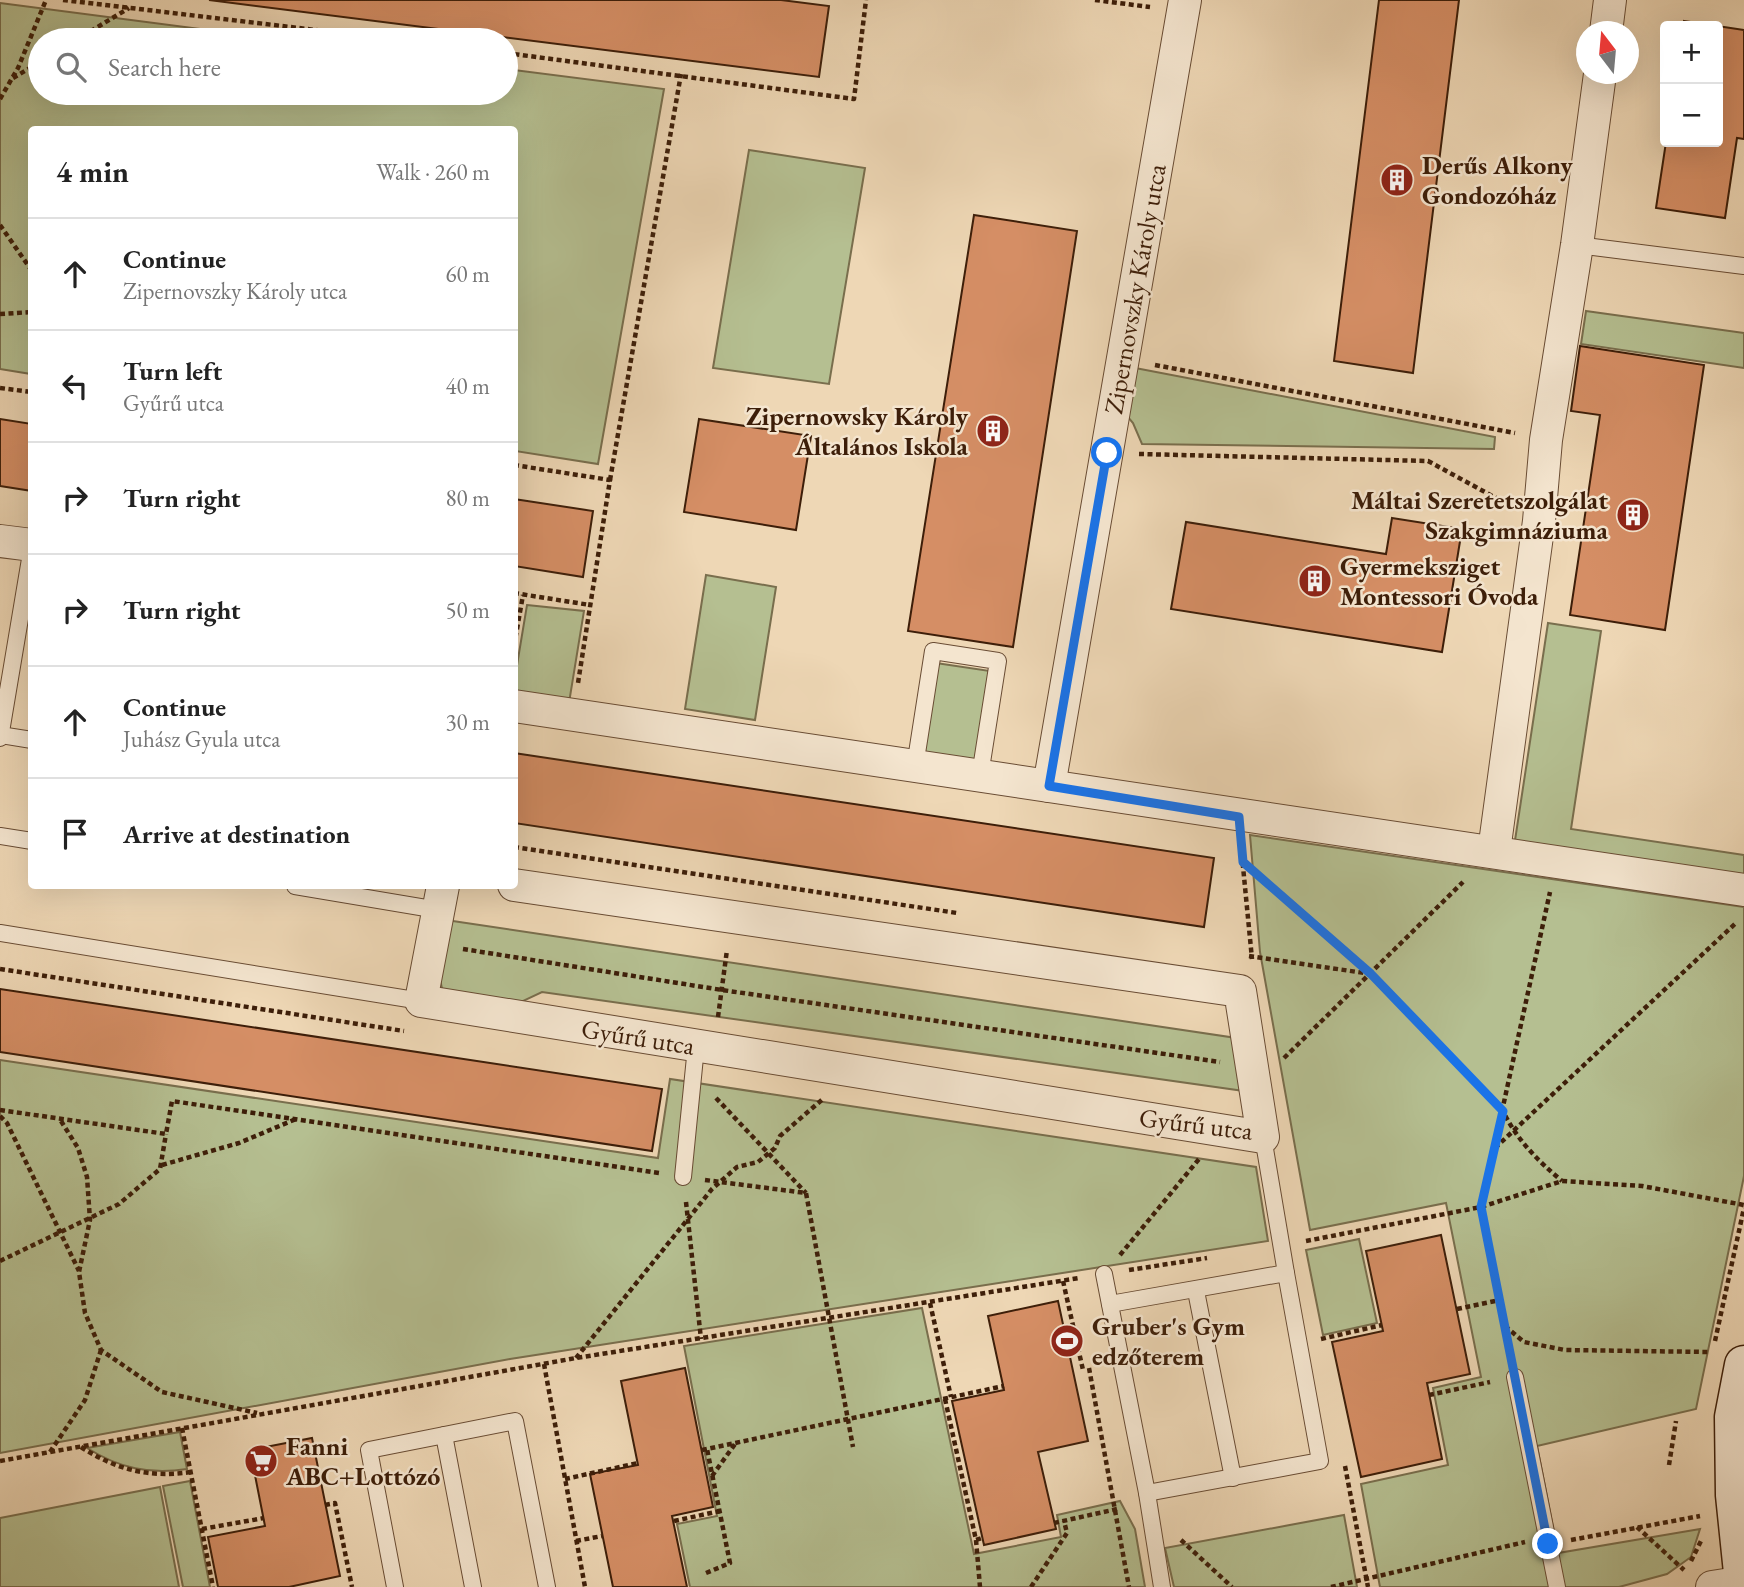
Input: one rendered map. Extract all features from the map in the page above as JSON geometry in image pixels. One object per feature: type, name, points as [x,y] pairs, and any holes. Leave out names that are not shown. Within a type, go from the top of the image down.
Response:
[{"type":"street","points":[[1607,21],[1610,0]]},
{"type":"street","name":"Zipernovszky Károly utca","points":[[1049,786],[1184,6]]},
{"type":"street","points":[[1494,851],[1539,521],[1546,440],[1577,245],[1599,84]]},
{"type":"street","points":[[0,541],[28,545]]},
{"type":"street","points":[[518,707],[980,775],[1239,817],[1494,851],[1744,890]]},
{"type":"street","name":"Gyűrű utca","points":[[421,1001],[701,1057],[1263,1137],[1266,1064],[1240,991],[732,919],[518,886]]},
{"type":"street","points":[[421,1001],[441,898]]},
{"type":"street","points":[[1699,1583],[1744,1582],[1735,1495],[1734,1417],[1729,1358]]},
{"type":"lane","points":[[1577,245],[1743,261]]},
{"type":"lane","points":[[28,593],[25,628],[0,736],[28,740]]},
{"type":"lane","points":[[915,766],[933,651],[998,661],[980,775]]},
{"type":"lane","points":[[0,836],[28,840]]},
{"type":"lane","points":[[332,889],[441,898]]},
{"type":"lane","points":[[0,933],[421,1001]]},
{"type":"lane","points":[[683,1177],[701,1057]]},
{"type":"lane","points":[[1147,1493],[1320,1461],[1263,1137]]},
{"type":"lane","points":[[1110,1304],[1196,1291],[1286,1273]]},
{"type":"lane","points":[[1104,1274],[1147,1493],[1162,1587]]},
{"type":"lane","points":[[1196,1291],[1233,1478]]},
{"type":"lane","points":[[1515,1377],[1557,1587]]},
{"type":"lane","points":[[395,1587],[369,1450],[515,1421],[547,1587]]},
{"type":"lane","points":[[444,1435],[473,1587]]},
{"type":"path","points":[[34,28],[46,0]]},
{"type":"path","points":[[64,0],[299,28]]},
{"type":"path","points":[[518,54],[854,99],[866,0]]},
{"type":"path","points":[[1095,0],[1184,6]]},
{"type":"path","points":[[96,28],[130,8]]},
{"type":"path","points":[[0,99],[28,42]]},
{"type":"path","points":[[12,79],[28,69]]},
{"type":"path","points":[[573,715],[610,480],[681,74]]},
{"type":"path","points":[[0,225],[28,265]]},
{"type":"path","points":[[0,313],[28,312]]},
{"type":"path","points":[[1124,359],[1546,440]]},
{"type":"path","points":[[0,388],[28,392]]},
{"type":"path","points":[[1107,453],[1428,461],[1539,521]]},
{"type":"path","points":[[518,466],[610,480]]},
{"type":"path","points":[[518,593],[590,605]]},
{"type":"path","points":[[518,623],[523,594]]},
{"type":"path","points":[[1239,817],[1253,969]]},
{"type":"path","points":[[518,848],[965,914]]},
{"type":"path","points":[[431,944],[722,990],[1266,1064],[1371,974],[1494,851]]},
{"type":"path","points":[[1243,862],[1371,974],[1503,1111],[1513,1131],[1535,1158],[1562,1181]]},
{"type":"path","points":[[1429,1395],[1515,1377],[1481,1207],[1557,862]]},
{"type":"path","points":[[1494,1148],[1744,916]]},
{"type":"path","points":[[732,919],[722,990],[701,1057],[767,1152],[806,1193],[853,1447]]},
{"type":"path","points":[[1237,954],[1371,974]]},
{"type":"path","points":[[0,969],[408,1031]]},
{"type":"path","points":[[576,1358],[688,1223],[693,1211],[737,1167],[758,1162],[775,1148],[780,1136],[827,1095]]},
{"type":"path","points":[[0,1261],[90,1220],[118,1204],[147,1181],[161,1165],[172,1101],[806,1193]]},
{"type":"path","points":[[0,1110],[166,1134]]},
{"type":"path","points":[[0,1116],[7,1123],[79,1272],[85,1313],[101,1350],[162,1392],[261,1414]]},
{"type":"path","points":[[161,1165],[240,1143],[297,1119]]},
{"type":"path","points":[[60,1120],[78,1147],[84,1167],[90,1220],[79,1272]]},
{"type":"path","points":[[1104,1274],[1205,1152]]},
{"type":"path","points":[[683,1177],[701,1339]]},
{"type":"path","points":[[1281,1246],[1481,1207],[1562,1181],[1642,1186],[1744,1205]]},
{"type":"path","points":[[0,1461],[576,1358],[1213,1257]]},
{"type":"path","points":[[1063,1281],[1083,1370]]},
{"type":"path","points":[[1457,1309],[1500,1300]]},
{"type":"path","points":[[930,1303],[979,1539],[979,1587]]},
{"type":"path","points":[[1321,1339],[1382,1325]]},
{"type":"path","points":[[1505,1326],[1524,1342],[1564,1350],[1729,1358]]},
{"type":"path","points":[[49,1452],[85,1400],[101,1350]]},
{"type":"path","points":[[544,1364],[585,1587]]},
{"type":"path","points":[[1090,1368],[1129,1587]]},
{"type":"path","points":[[705,1573],[730,1563],[704,1450],[1004,1386]]},
{"type":"path","points":[[1670,1465],[1676,1421]]},
{"type":"path","points":[[182,1428],[213,1587]]},
{"type":"path","points":[[712,1476],[736,1443]]},
{"type":"path","points":[[80,1447],[133,1472],[172,1475],[191,1472]]},
{"type":"path","points":[[565,1479],[638,1463]]},
{"type":"path","points":[[326,1505],[335,1503],[352,1587]]},
{"type":"path","points":[[1054,1523],[1116,1510]]},
{"type":"path","points":[[674,1521],[719,1511]]},
{"type":"path","points":[[1150,1512],[1232,1587]]},
{"type":"path","points":[[1331,1587],[1367,1577],[1547,1540],[1708,1515],[1705,1525]]},
{"type":"path","points":[[202,1529],[264,1518]]},
{"type":"path","points":[[1031,1587],[1067,1533],[1064,1521]]},
{"type":"path","points":[[1636,1527],[1699,1583]]},
{"type":"path","points":[[1685,1571],[1703,1535]]},
{"type":"path","points":[[576,1541],[602,1536]]},
{"type":"path","points":[[1367,1577],[1368,1587]]},
{"type":"green space","points":[[0,3],[193,28],[28,28],[28,105],[518,105],[518,71],[664,89],[598,464],[518,451],[518,126],[28,126],[28,374],[0,369]]},
{"type":"green space","points":[[749,150],[865,168],[829,384],[713,368]]},
{"type":"green space","points":[[1586,311],[1744,333],[1744,368],[1581,344]]},
{"type":"green space","points":[[1130,367],[1495,437],[1494,449],[1142,444],[1133,423],[1122,410]]},
{"type":"green space","points":[[706,575],[776,587],[755,720],[685,709]]},
{"type":"green space","points":[[527,605],[584,611],[568,709],[518,702],[518,659]]},
{"type":"green space","points":[[1548,623],[1601,631],[1571,829],[1744,855],[1744,888],[1514,847]]},
{"type":"green space","points":[[936,663],[990,671],[975,770],[920,762]]},
{"type":"green space","points":[[1250,835],[1744,907],[1744,1176],[1696,1409],[1537,1446],[1558,1553],[1700,1529],[1691,1557],[1667,1574],[1619,1587],[1380,1587],[1361,1484],[1448,1465],[1433,1388],[1481,1377],[1446,1203],[1310,1230],[1260,952]]},
{"type":"green space","points":[[446,920],[1236,1038],[1244,1091],[542,992],[508,1008],[444,998],[438,970]]},
{"type":"green space","points":[[0,1060],[658,1158],[670,1079],[1256,1167],[1268,1241],[510,1359],[0,1453]]},
{"type":"green space","points":[[1359,1239],[1377,1323],[1323,1335],[1306,1250]]},
{"type":"green space","points":[[922,1308],[974,1554],[1061,1537],[1057,1515],[1120,1501],[1135,1529],[1145,1587],[690,1587],[677,1524],[717,1516],[684,1346]]},
{"type":"green space","points":[[180,1432],[187,1469],[160,1471],[135,1468],[111,1461],[87,1448]]},
{"type":"green space","points":[[190,1481],[210,1587],[183,1587],[163,1486]]},
{"type":"green space","points":[[160,1487],[179,1587],[0,1587],[0,1518]]},
{"type":"green space","points":[[1344,1515],[1357,1587],[1174,1587],[1165,1548]]},
{"type":"building","points":[[209,0],[781,0],[829,6],[819,77],[518,39],[518,28],[431,28]]},
{"type":"building","name":"Derűs Alkony Gondozóház","points":[[1379,0],[1459,0],[1413,373],[1334,361]]},
{"type":"building","points":[[1723,27],[1744,30],[1744,139],[1737,138],[1725,218],[1656,208],[1665,147],[1723,147]]},
{"type":"building","name":"Zipernowsky Károly Általános Iskola","points":[[974,215],[1077,231],[1013,647],[908,631]]},
{"type":"building","name":"Máltai Szeretetszolgálat Szakgimnáziuma","points":[[1580,346],[1704,365],[1665,630],[1570,615],[1600,415],[1571,411]]},
{"type":"building","points":[[0,419],[28,423],[28,490],[0,486]]},
{"type":"building","points":[[699,419],[811,436],[796,530],[684,512]]},
{"type":"building","points":[[518,500],[593,511],[583,577],[518,567]]},
{"type":"building","name":"Gyermeksziget Montessori Óvoda","points":[[1392,518],[1462,529],[1442,652],[1171,609],[1186,522],[1386,554]]},
{"type":"building","points":[[518,754],[1214,858],[1204,927],[518,824]]},
{"type":"building","points":[[0,989],[662,1089],[652,1151],[0,1052]]},
{"type":"building","points":[[1441,1235],[1470,1374],[1427,1383],[1442,1459],[1361,1477],[1332,1342],[1383,1331],[1366,1251]]},
{"type":"building","points":[[1058,1301],[1088,1441],[1038,1452],[1056,1529],[984,1545],[952,1401],[1004,1390],[988,1316]]},
{"type":"building","points":[[685,1368],[713,1507],[672,1516],[687,1587],[613,1587],[590,1474],[638,1465],[621,1381]]},
{"type":"building","points":[[312,1438],[340,1576],[289,1587],[218,1587],[208,1537],[265,1526],[250,1450]]},
{"type":"place","name":"Derűs Alkony Gondozóház","points":[[1397,180]]},
{"type":"place","name":"Zipernowsky Károly Általános Iskola","points":[[993,431]]},
{"type":"place","name":"Máltai Szeretetszolgálat Szakgimnáziuma","points":[[1633,515]]},
{"type":"place","name":"Gyermeksziget Montessori Óvoda","points":[[1315,581]]},
{"type":"place","name":"Gruber's Gym edzőterem","points":[[1067,1341]]},
{"type":"place","name":"Fanni ABC+Lottózó","points":[[261,1461]]},
{"type":"route","points":[[1107,453],[1049,786],[1239,817],[1243,862],[1371,974],[1503,1111],[1481,1207],[1548,1544]]}]
